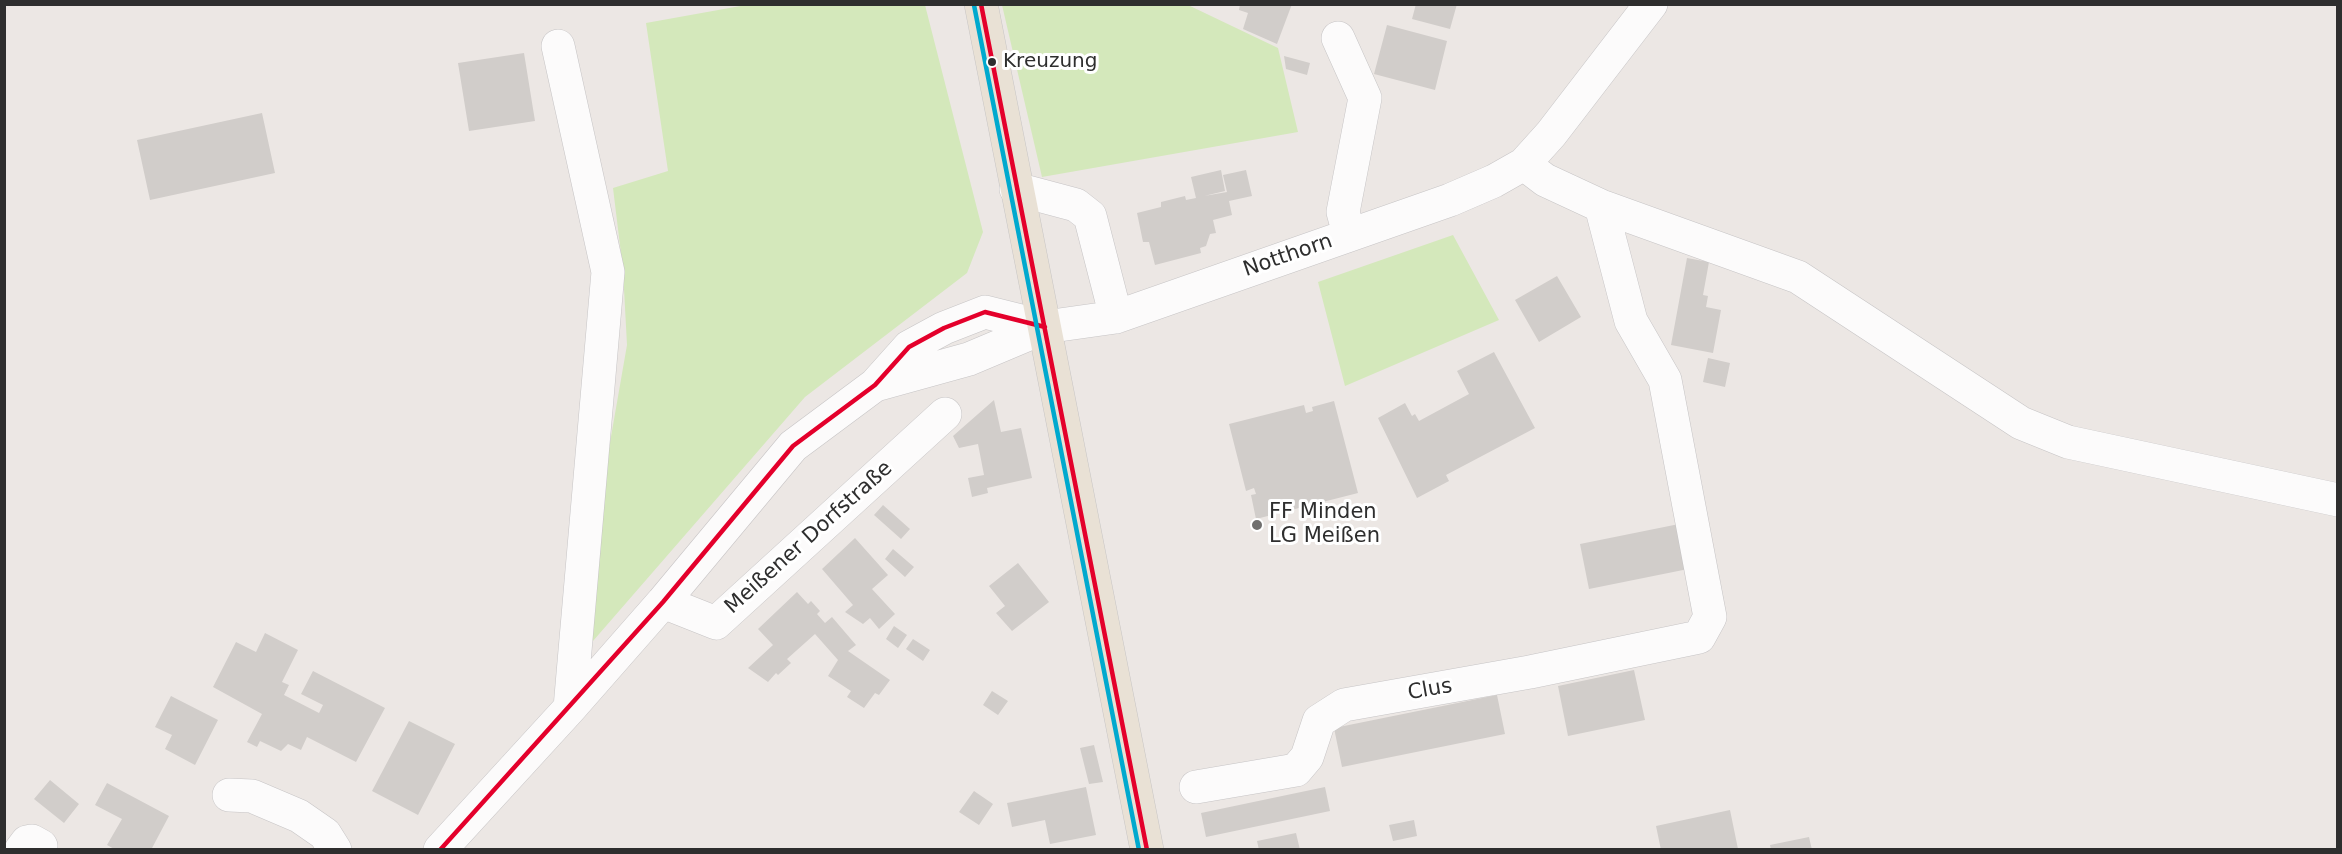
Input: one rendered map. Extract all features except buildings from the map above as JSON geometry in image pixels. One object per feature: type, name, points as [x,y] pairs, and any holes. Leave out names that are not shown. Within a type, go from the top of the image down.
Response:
[{"type":"main road","points":[[981,4],[1147,849]]},
{"type":"street","name":"Notthorn","points":[[1045,327],[1116,317],[1450,200],[1524,164],[1551,134],[1651,4]]},
{"type":"street","points":[[1338,38],[1365,98],[1343,212],[1349,234]]},
{"type":"street","points":[[558,46],[608,272],[570,708]]},
{"type":"street","points":[[1524,164],[1545,180],[1601,206],[1798,277],[2021,423],[2068,442],[2337,500]]},
{"type":"street","points":[[1016,189],[1076,205],[1090,216],[1116,317]]},
{"type":"street","name":"Clus","points":[[1196,787],[1296,770],[1307,757],[1319,721],[1344,705],[1530,672],[1699,637],[1710,617],[1665,380],[1631,321],[1601,206]]},
{"type":"street","points":[[440,849],[570,708],[663,602],[793,446],[875,385],[969,359],[1045,327]]},
{"type":"street","name":"Meißener Dorfstraße","points":[[663,602],[716,623],[945,414]]},
{"type":"street","points":[[229,795],[252,796],[299,816],[325,834],[335,849]]},
{"type":"green space","points":[[746,5],[925,5],[983,232],[967,273],[805,397],[593,641],[579,620],[627,345],[623,270],[613,188],[668,171],[646,23]]},
{"type":"green space","points":[[1002,5],[1188,5],[1278,48],[1298,132],[1042,177]]},
{"type":"green space","points":[[1453,235],[1499,320],[1345,386],[1318,282]]},
{"type":"transit line","points":[[981,4],[1147,850]]},
{"type":"transit line","points":[[974,5],[1139,850]]},
{"type":"transit line","points":[[440,850],[663,602],[793,446],[875,385],[909,347],[944,328],[985,312],[1045,327]]},
{"type":"place","name":"Kreuzung","points":[[992,62]]},
{"type":"place","name":"FF Minden LG Meißen","points":[[1257,525]]}]
